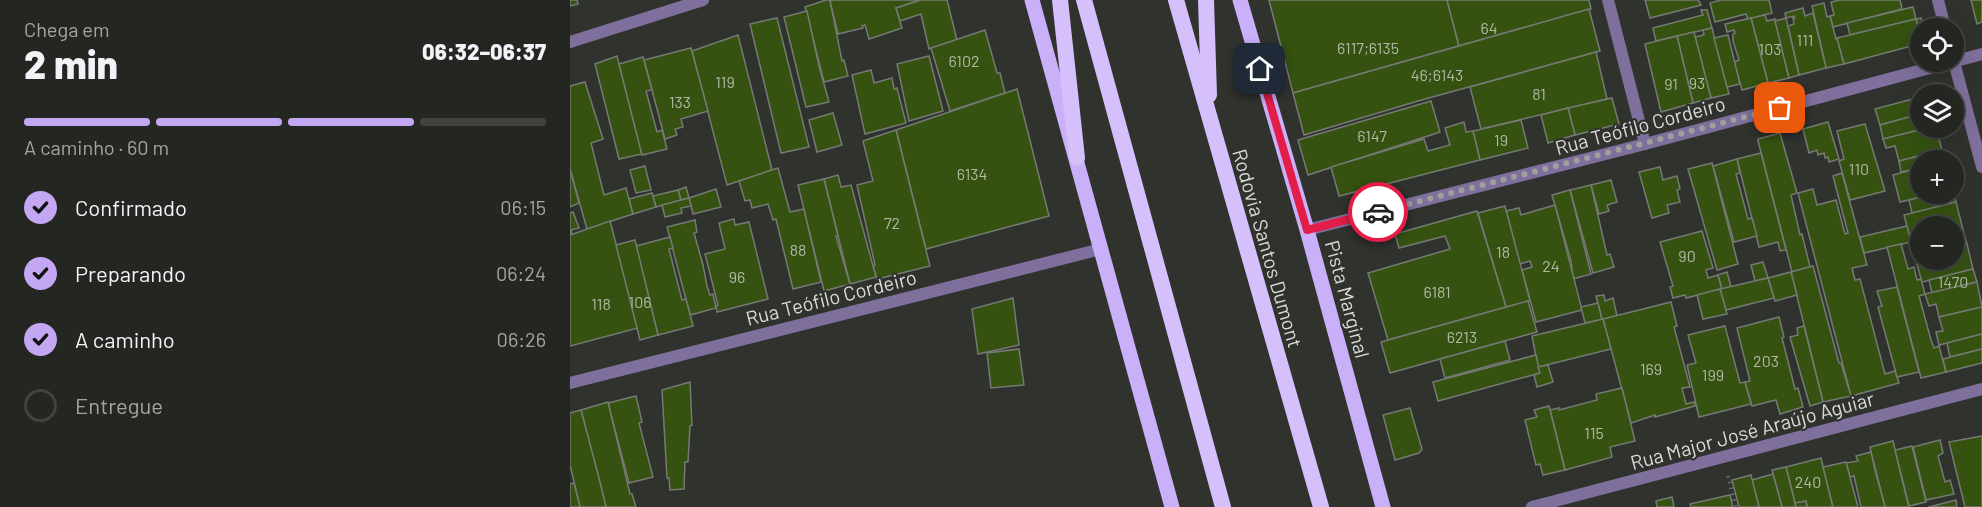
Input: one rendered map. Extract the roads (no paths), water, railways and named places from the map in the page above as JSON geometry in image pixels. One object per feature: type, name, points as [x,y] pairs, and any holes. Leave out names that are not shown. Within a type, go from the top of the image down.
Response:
[{"type":"highway","points":[[1060,0],[1077,158]]},
{"type":"highway","points":[[1084,0],[1223,507]]},
{"type":"highway","name":"Rodovia Santos Dumont","points":[[1176,0],[1321,507]]},
{"type":"highway","points":[[1206,0],[1210,123]]},
{"type":"main road","points":[[1032,0],[1172,507]]},
{"type":"main road","name":"Pista Marginal","points":[[1240,0],[1307,230],[1383,507]]},
{"type":"street","points":[[570,42],[703,0]]},
{"type":"street","points":[[1608,0],[1646,144]]},
{"type":"street","points":[[1938,0],[1942,18]]},
{"type":"street","name":"Rua Teófilo Cordeiro","points":[[1964,58],[1982,54]]},
{"type":"street","name":"Rua Teófilo Cordeiro","points":[[1307,230],[1646,144],[1910,72]]},
{"type":"street","points":[[1956,72],[1982,167]]},
{"type":"street","name":"Rua Teófilo Cordeiro","points":[[570,383],[1101,249]]},
{"type":"street","name":"Rua Major José Araújo Aguiar","points":[[1532,507],[1982,389]]}]
